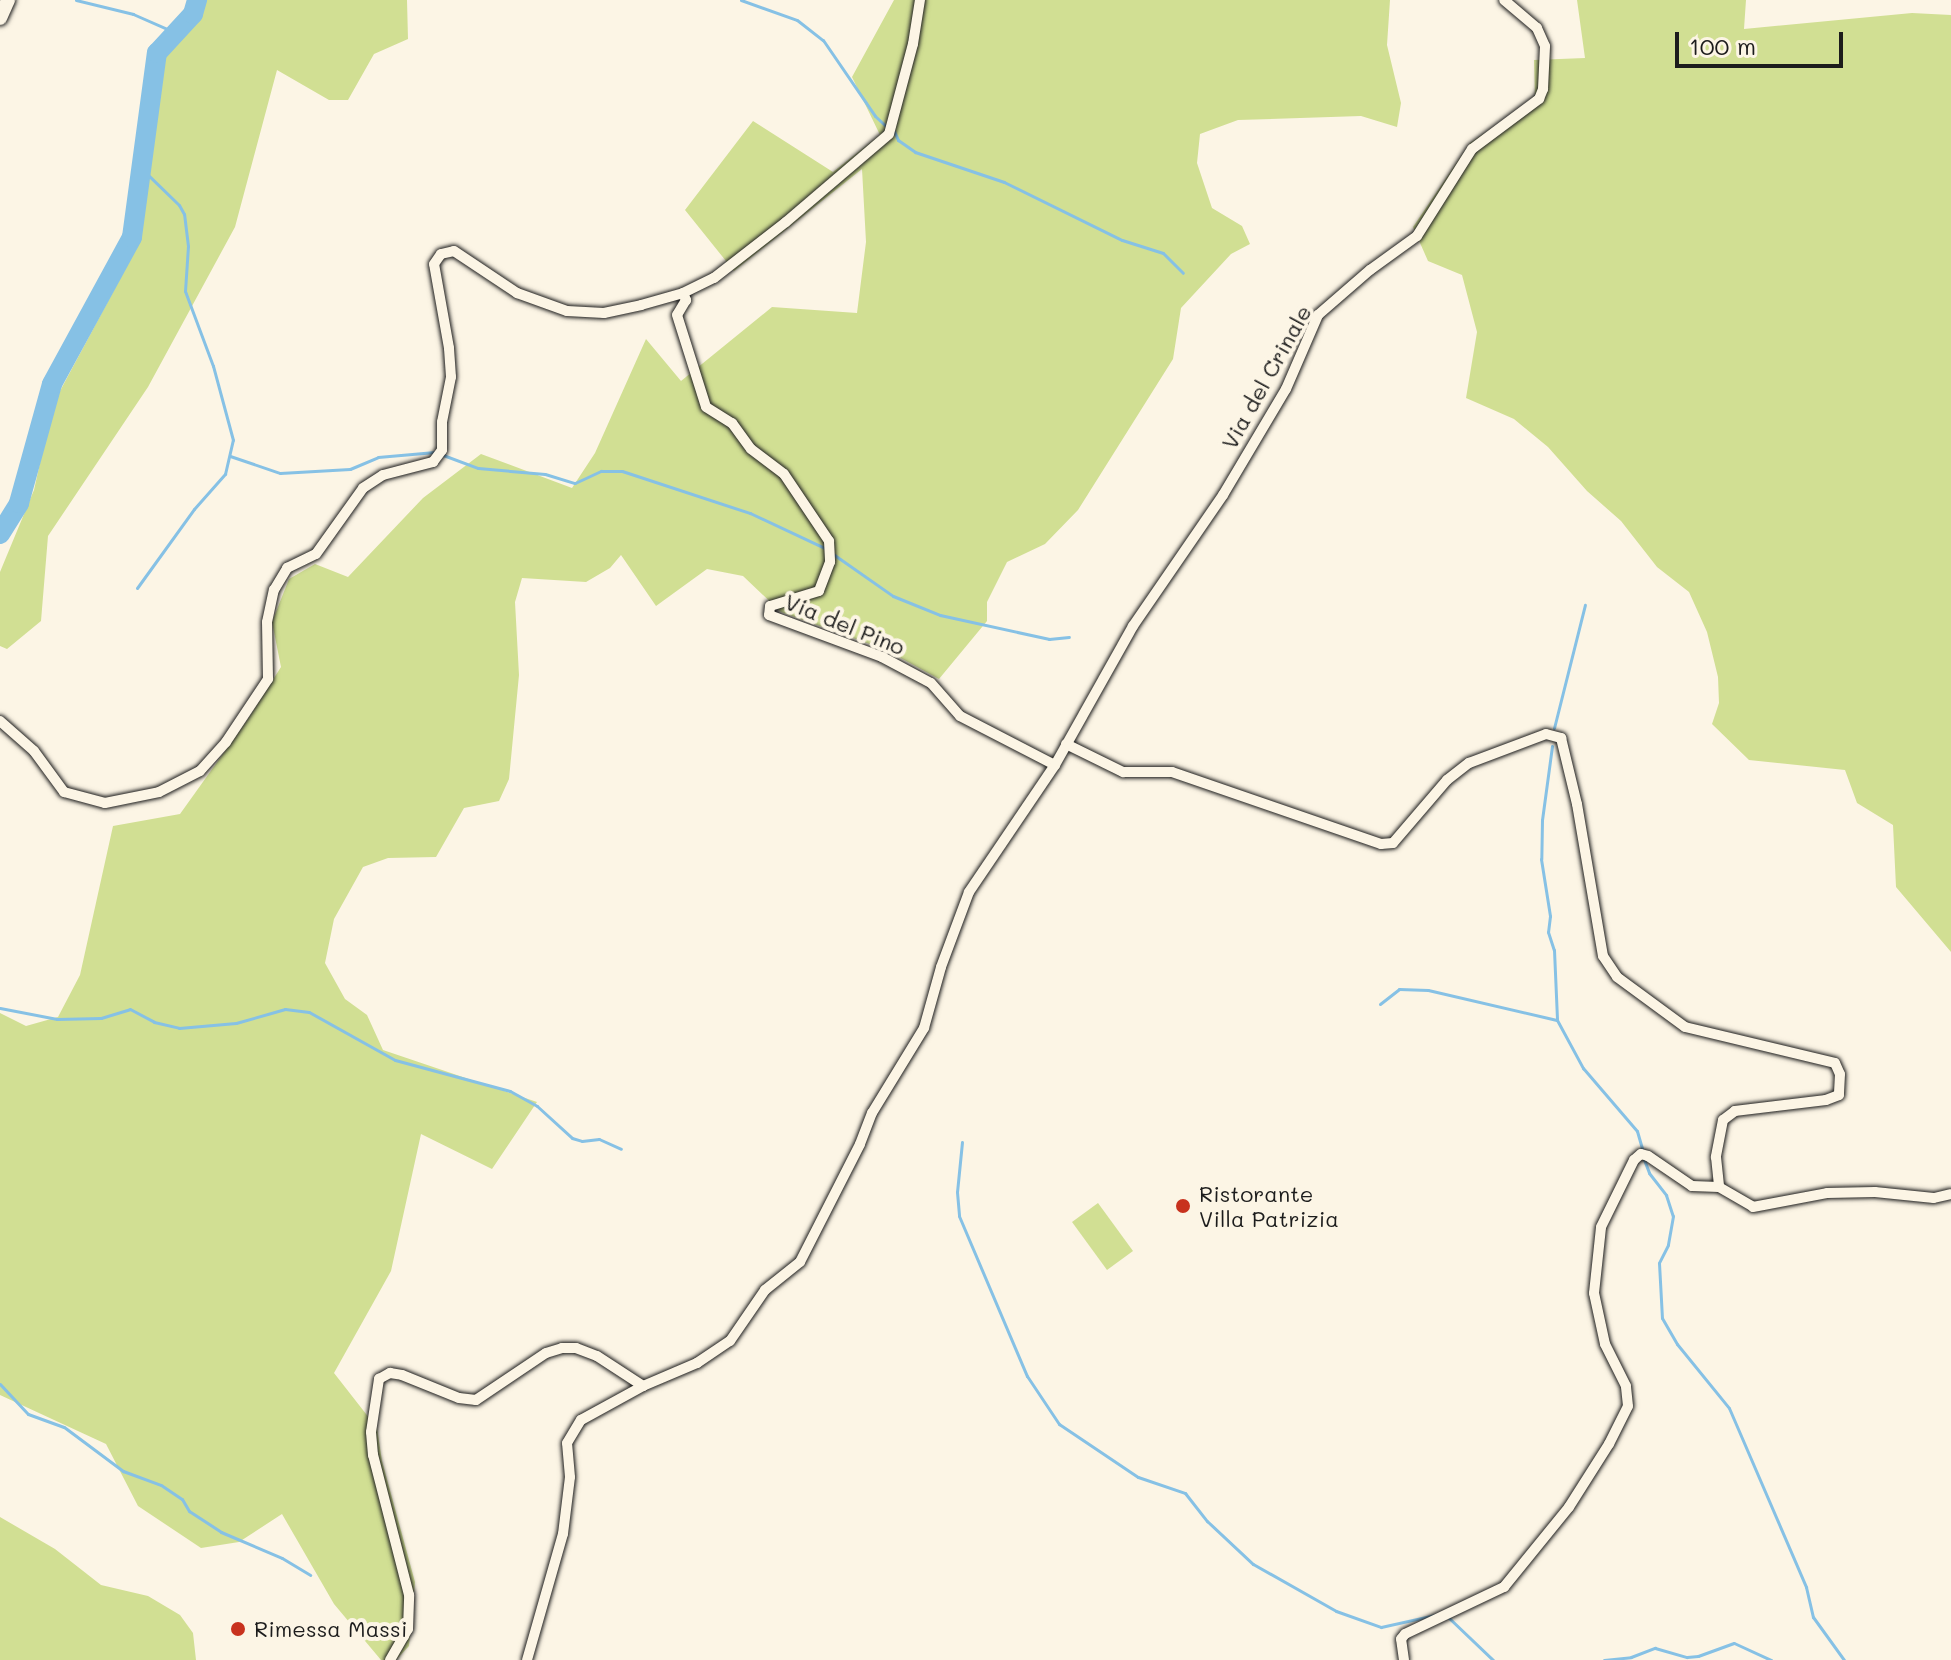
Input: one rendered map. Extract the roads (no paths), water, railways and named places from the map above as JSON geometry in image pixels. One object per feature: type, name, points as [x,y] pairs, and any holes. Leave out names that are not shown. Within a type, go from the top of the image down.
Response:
[{"type":"street","points":[[0,18],[8,0]]},
{"type":"street","points":[[0,721],[34,751],[64,792],[105,803],[159,792],[200,771],[226,742],[268,679],[267,622],[274,590],[287,568],[316,554],[363,488],[383,475],[433,462],[442,450],[442,422],[451,377],[434,264],[441,254],[454,251],[517,293],[567,311],[604,313],[683,293],[714,278],[786,222],[889,134],[913,44],[920,0]]},
{"type":"street","name":"Via del Crinale","points":[[527,1660],[563,1534],[570,1477],[567,1443],[581,1420],[643,1386],[697,1363],[730,1341],[765,1290],[800,1262],[860,1144],[872,1113],[924,1028],[941,967],[969,892],[1055,765],[1133,626],[1223,495],[1270,416],[1318,315],[1370,270],[1417,236],[1472,149],[1539,99],[1543,89],[1545,46],[1537,28],[1504,0]]},
{"type":"street","name":"Via del Pino","points":[[683,293],[686,300],[677,315],[706,407],[732,423],[751,449],[784,474],[829,541],[830,562],[819,591],[770,606],[769,615],[882,657],[931,683],[960,716],[1055,765]]},
{"type":"street","points":[[1066,744],[1123,772],[1172,772],[1381,844],[1393,843],[1447,780],[1469,763],[1546,734],[1561,738],[1574,790],[1603,956],[1617,977],[1685,1027],[1835,1063],[1840,1074],[1839,1095],[1826,1100],[1735,1111],[1723,1120],[1716,1157],[1719,1187]]},
{"type":"street","points":[[1404,1660],[1401,1639],[1405,1634],[1504,1587],[1569,1507],[1609,1444],[1628,1406],[1626,1386],[1605,1344],[1594,1293],[1601,1227],[1634,1160],[1641,1154],[1692,1186],[1719,1187],[1753,1207],[1827,1193],[1934,1198],[1951,1194]]},
{"type":"street","points":[[390,1660],[408,1629],[409,1595],[373,1455],[371,1432],[379,1379],[390,1373],[402,1375],[459,1398],[476,1400],[546,1353],[562,1348],[597,1356],[643,1386]]},
{"type":"waterway","points":[[76,0],[133,14],[176,33]]},
{"type":"waterway","points":[[0,534],[19,503],[52,384],[132,237],[157,53],[193,14],[197,0]]},
{"type":"waterway","points":[[741,0],[797,20],[823,40],[875,116],[888,128]]},
{"type":"waterway","points":[[894,131],[898,140],[915,152],[1004,182],[1122,240],[1163,253],[1183,273]]},
{"type":"waterway","points":[[137,588],[194,509],[225,474],[233,440],[213,366],[185,291],[188,246],[184,214],[179,205],[141,168]]},
{"type":"waterway","points":[[230,456],[280,473],[350,469],[378,457],[435,452],[478,468],[545,474],[575,483],[601,471],[622,471],[750,513],[827,549]]},
{"type":"waterway","points":[[833,554],[893,596],[940,615],[1049,639],[1069,637]]},
{"type":"waterway","points":[[1554,728],[1585,605]]},
{"type":"waterway","points":[[1552,746],[1542,820],[1541,859],[1550,916],[1548,932],[1554,950],[1557,1020],[1583,1068],[1637,1131],[1642,1149]]},
{"type":"waterway","points":[[1380,1004],[1399,989],[1428,990],[1557,1020]]},
{"type":"waterway","points":[[0,1008],[57,1019],[101,1018],[130,1009],[154,1022],[179,1028],[236,1023],[285,1009],[309,1012],[395,1060],[510,1091],[537,1106],[572,1138],[582,1141],[599,1139],[621,1149]]},
{"type":"waterway","points":[[962,1142],[957,1192],[959,1216],[1027,1376],[1059,1424],[1138,1477],[1185,1493],[1207,1521],[1253,1564],[1336,1611],[1381,1627],[1439,1614]]},
{"type":"waterway","points":[[1643,1157],[1649,1173],[1666,1195],[1673,1216],[1668,1245],[1659,1263],[1662,1318],[1677,1344],[1729,1408],[1806,1587],[1813,1617],[1844,1660]]},
{"type":"waterway","points":[[0,1384],[28,1414],[64,1427],[123,1471],[161,1485],[182,1499],[189,1511],[221,1532],[282,1558],[310,1575]]},
{"type":"waterway","points":[[1449,1618],[1493,1660]]},
{"type":"waterway","points":[[1604,1660],[1631,1657],[1655,1648],[1687,1657],[1698,1656],[1734,1643],[1771,1660]]},
{"type":"place","name":"Ristorante Villa Patrizia","points":[[1183,1206]]},
{"type":"place","name":"Rimessa Massi","points":[[238,1629]]}]
